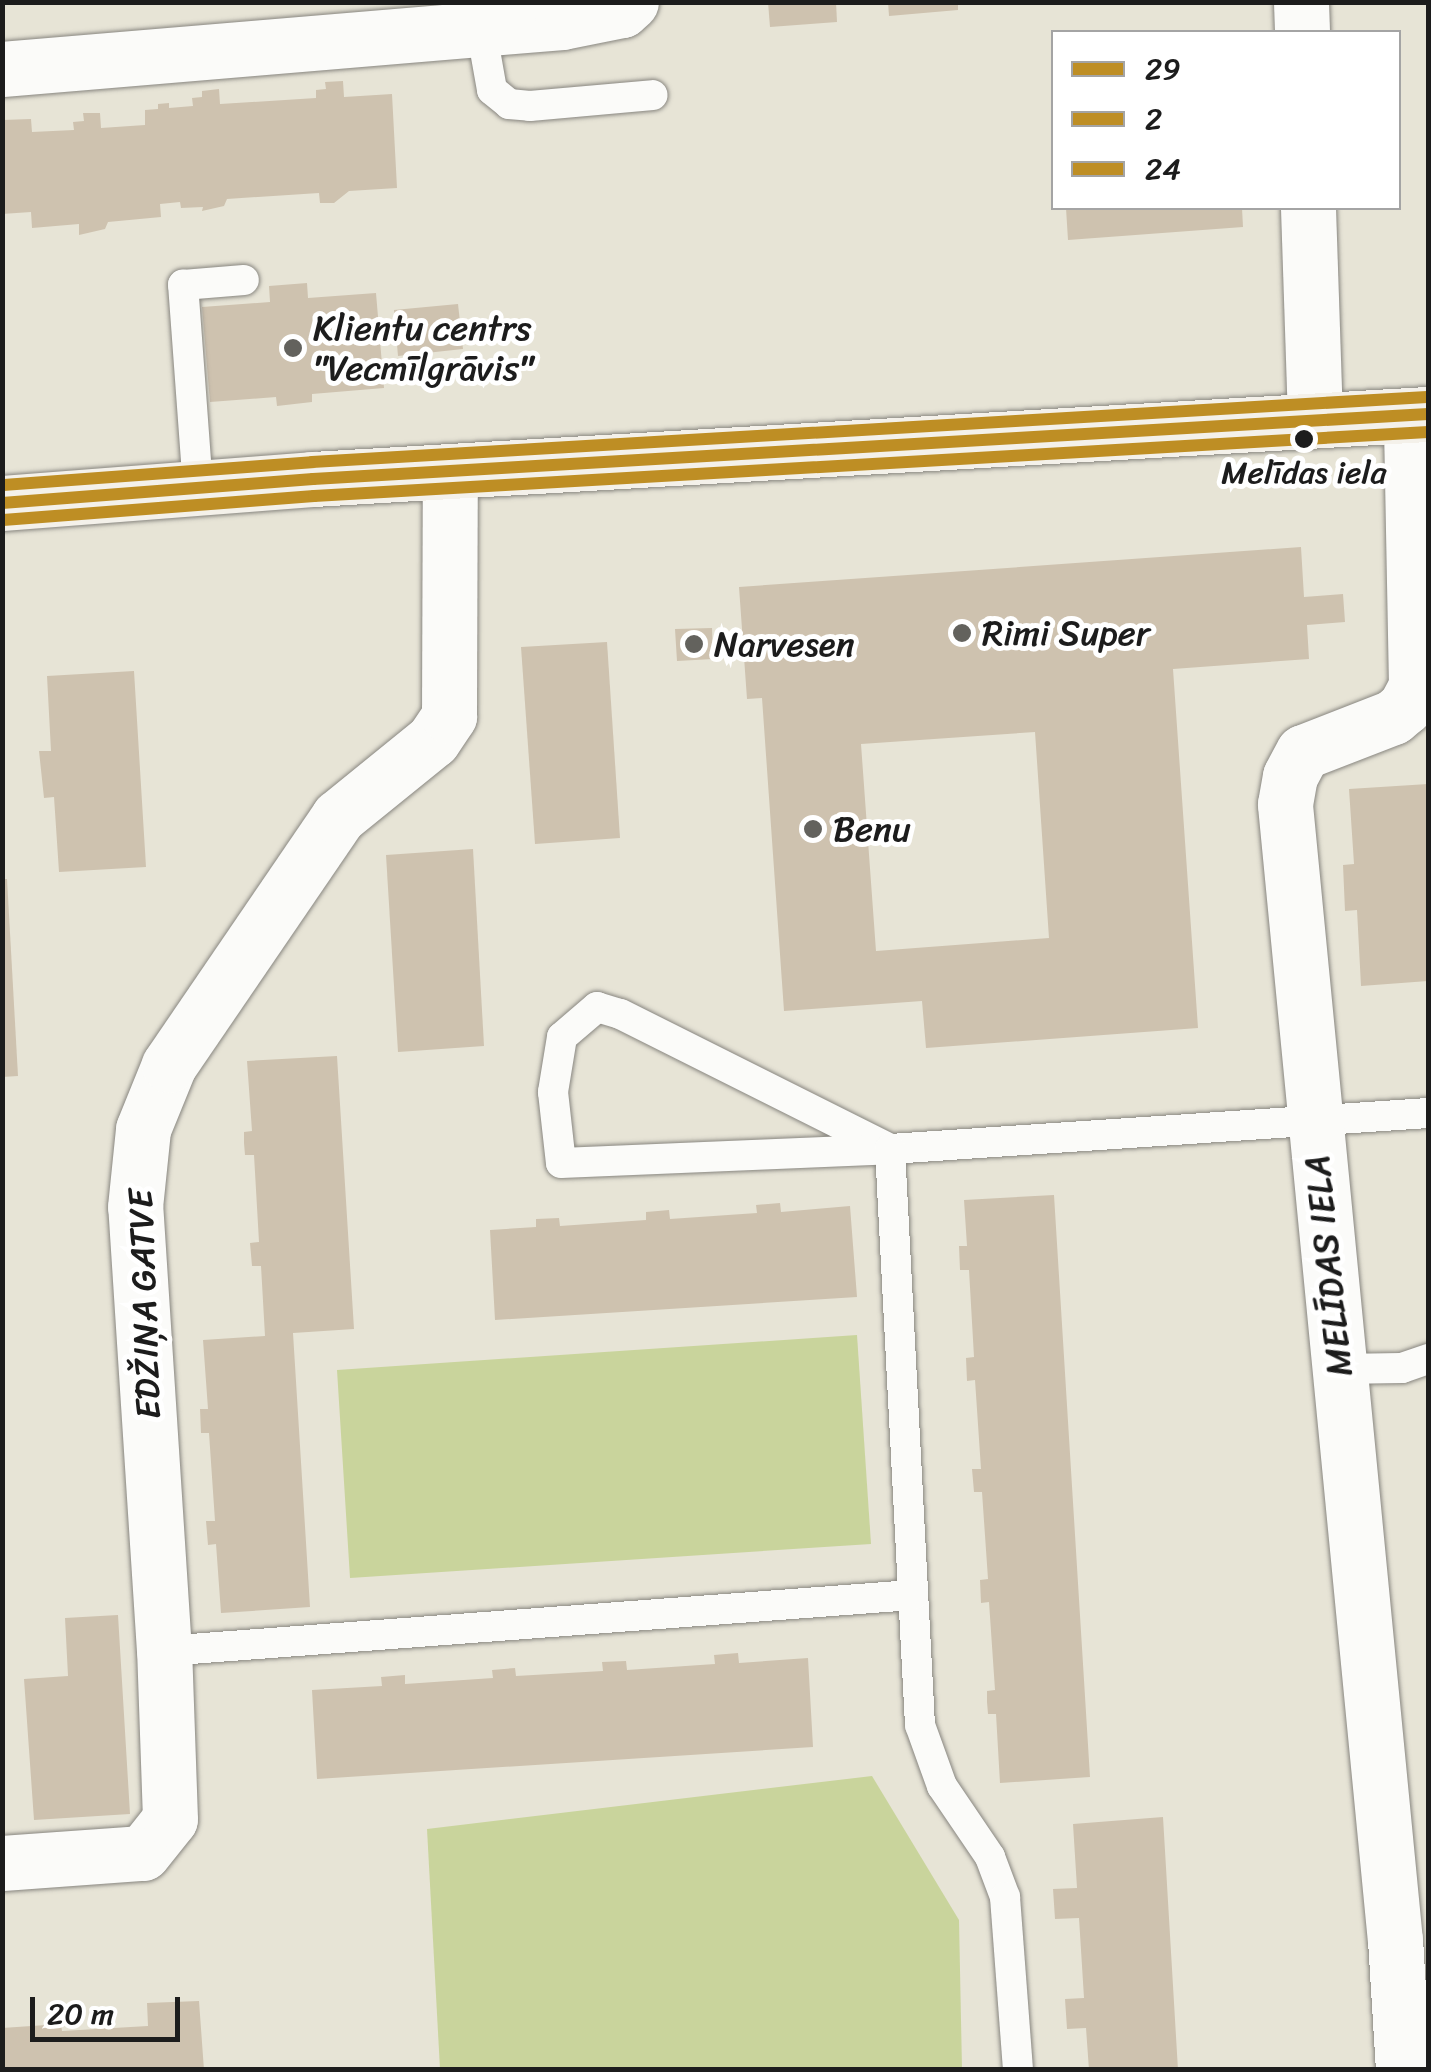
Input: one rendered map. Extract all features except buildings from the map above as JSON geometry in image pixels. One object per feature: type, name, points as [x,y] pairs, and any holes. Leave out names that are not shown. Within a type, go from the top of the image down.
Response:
[{"type":"main road","points":[[2,503],[1420,414]]},
{"type":"street","points":[[2,68],[562,22],[622,10],[631,2]]},
{"type":"street","points":[[1301,2],[1302,30]]},
{"type":"street","points":[[1308,210],[1315,420]]},
{"type":"street","name":"MELĪDAS IELA","points":[[1403,2070],[1395,1941],[1285,804],[1290,776],[1303,752],[1393,718],[1406,706],[1416,686],[1420,414]]},
{"type":"street","name":"EDŽIŅA GATVE","points":[[2,1863],[143,1853],[170,1819],[164,1651],[134,1207],[143,1129],[169,1065],[338,817],[434,740],[450,716],[450,473]]},
{"type":"lane","points":[[482,28],[492,90],[508,104],[530,106],[653,94]]},
{"type":"lane","points":[[198,488],[183,285],[244,280]]},
{"type":"lane","points":[[890,1149],[620,1014],[597,1007],[562,1037],[553,1092],[561,1163],[890,1149],[1428,1112]]},
{"type":"lane","points":[[890,1149],[920,1725],[942,1786],[990,1857],[1005,1897],[1018,2070]]},
{"type":"lane","points":[[1339,1369],[1402,1368],[1428,1359]]},
{"type":"lane","points":[[164,1651],[914,1595]]},
{"type":"green space","points":[[857,1335],[871,1544],[350,1578],[337,1370]]},
{"type":"green space","points":[[872,1776],[959,1920],[962,2069],[440,2069],[427,1829]]},
{"type":"transit line","name":"24","points":[[2,485],[312,462],[1427,397]]},
{"type":"transit line","name":"29","points":[[2,503],[313,479],[1428,414]]},
{"type":"transit line","name":"2","points":[[3,520],[314,496],[1428,432]]},
{"type":"place","name":"Klientu centrs \"Vecmīlgrāvis\"","points":[[293,348]]},
{"type":"place","name":"Melīdas iela","points":[[1304,439]]},
{"type":"place","name":"Rimi Super","points":[[962,633]]},
{"type":"place","name":"Narvesen","points":[[694,644]]},
{"type":"place","name":"Benu","points":[[813,829]]}]
